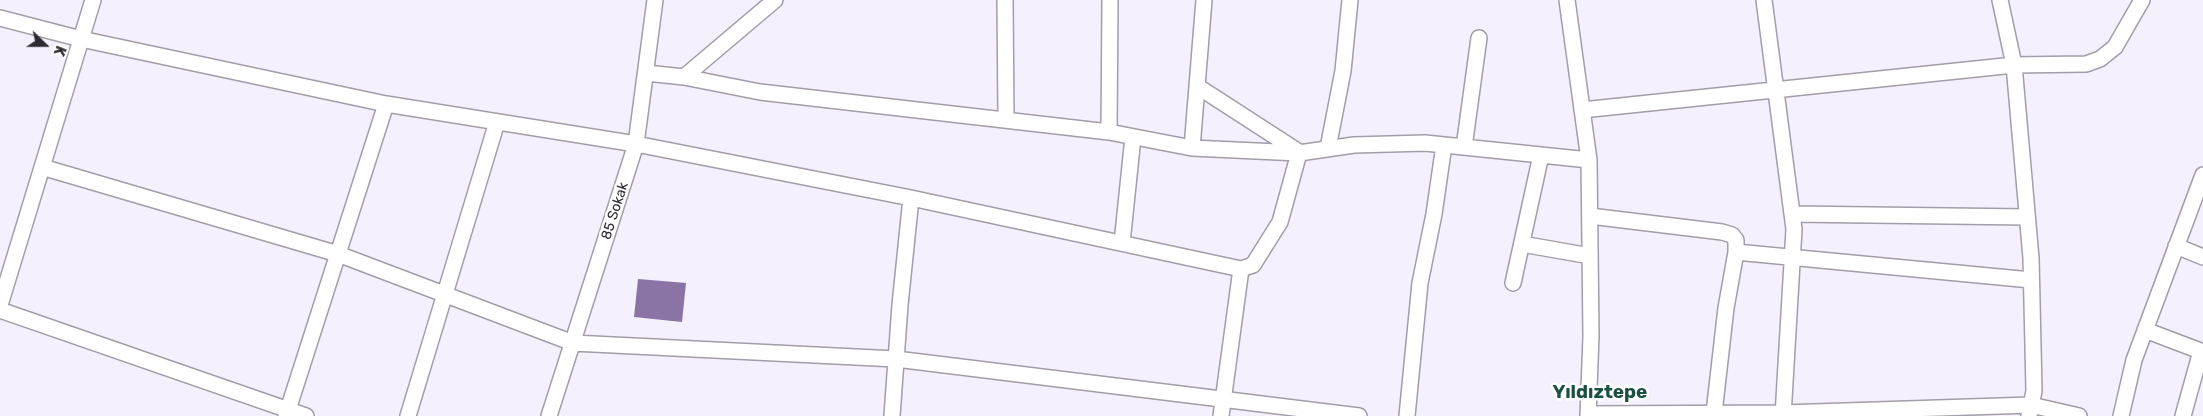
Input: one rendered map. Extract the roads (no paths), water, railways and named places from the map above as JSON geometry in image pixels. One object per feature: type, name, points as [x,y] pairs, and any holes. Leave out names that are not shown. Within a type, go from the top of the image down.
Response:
[{"type":"street","points":[[0,304],[93,0]]},
{"type":"street","name":"85 Sokak","points":[[548,416],[636,144],[655,0]]},
{"type":"street","points":[[684,77],[775,0]]},
{"type":"street","points":[[1005,0],[1006,120]]},
{"type":"street","points":[[1109,132],[1110,0]]},
{"type":"street","points":[[1192,148],[1204,0]]},
{"type":"street","points":[[1328,148],[1343,71],[1350,0]]},
{"type":"street","points":[[1567,0],[1589,160],[1591,336],[1588,415],[2030,410],[2079,416]]},
{"type":"street","points":[[1764,0],[1794,229],[1783,414]]},
{"type":"street","points":[[2000,0],[2014,65],[2027,217],[2034,391],[2030,410]]},
{"type":"street","points":[[1582,110],[2014,65],[2086,64],[2093,62],[2115,47],[2142,0]]},
{"type":"street","points":[[0,18],[81,39],[386,104],[636,144],[911,198],[1241,269],[1253,265],[1280,222],[1299,153]]},
{"type":"street","points":[[1464,147],[1479,38]]},
{"type":"street","points":[[646,73],[684,77],[760,92],[1109,132],[1192,148],[1299,153],[1354,144],[1425,143],[1589,160]]},
{"type":"street","points":[[1197,86],[1299,153]]},
{"type":"street","points":[[287,413],[386,104]]},
{"type":"street","points":[[408,416],[497,122]]},
{"type":"street","points":[[1122,244],[1133,137]]},
{"type":"street","points":[[1407,416],[1420,283],[1434,214],[1444,145]]},
{"type":"street","points":[[1513,283],[1541,155]]},
{"type":"street","points":[[42,167],[338,254],[573,343],[896,359],[1359,416]]},
{"type":"street","points":[[2121,416],[2134,360],[2203,175]]},
{"type":"street","points":[[892,416],[911,198]]},
{"type":"street","points":[[1792,214],[2027,217]]},
{"type":"street","points":[[1590,216],[1722,232],[1732,235],[1736,240],[1736,252],[1726,308],[1714,413]]},
{"type":"street","points":[[1522,244],[1590,256]]},
{"type":"street","points":[[2176,246],[2203,257]]},
{"type":"street","points":[[1736,252],[2031,280]]},
{"type":"street","points":[[1221,416],[1241,269]]},
{"type":"street","points":[[0,310],[287,413],[306,416]]},
{"type":"street","points":[[2145,330],[2202,352],[2182,416]]},
{"type":"district","name":"Yıldıztepe","points":[[1600,393]]}]
